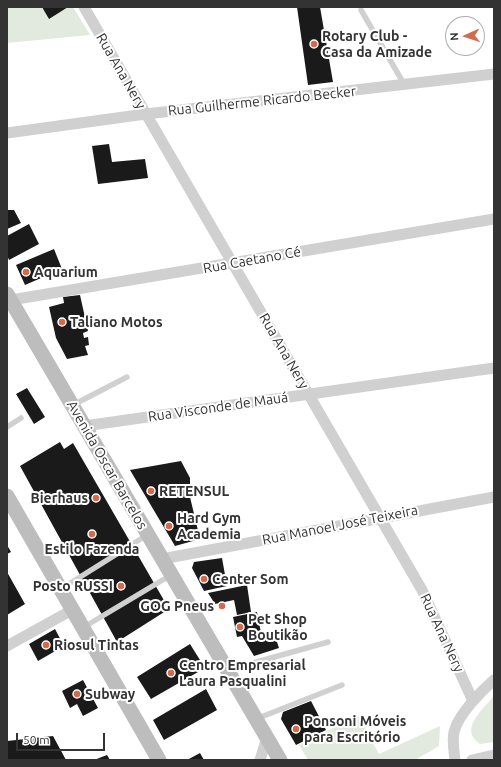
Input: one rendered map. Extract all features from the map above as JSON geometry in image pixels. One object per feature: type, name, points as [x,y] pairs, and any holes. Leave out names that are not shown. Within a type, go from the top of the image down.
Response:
[{"type":"main road","name":"Avenida Oscar Barcelos","points":[[9,297],[280,760]]},
{"type":"main road","points":[[7,496],[159,760]]},
{"type":"street","name":"Rua Ana Nery","points":[[84,7],[422,590],[473,701]]},
{"type":"street","name":"Rua Guilherme Ricardo Becker","points":[[7,134],[146,114],[494,74]]},
{"type":"street","name":"Rua Caetano Cé","points":[[9,297],[233,263],[494,219]]},
{"type":"street","name":"Rua Visconde de Mauá","points":[[84,426],[494,368]]},
{"type":"street","name":"Rua Manoel José Teixeira","points":[[162,558],[494,497]]},
{"type":"street","points":[[7,646],[72,610]]},
{"type":"street","points":[[455,760],[454,731],[473,701],[494,680]]},
{"type":"street","points":[[260,760],[267,737]]},
{"type":"street","points":[[472,760],[494,755]]},
{"type":"lane","points":[[360,10],[404,85]]},
{"type":"lane","points":[[72,405],[127,377]]},
{"type":"lane","points":[[7,427],[21,418]]},
{"type":"lane","points":[[60,589],[148,535]]},
{"type":"lane","points":[[83,628],[171,575]]},
{"type":"lane","points":[[227,670],[328,642]]},
{"type":"lane","points":[[256,719],[342,685]]},
{"type":"shaded area","points":[[7,7],[73,7],[90,35],[7,43]]},
{"type":"shaded area","points":[[494,696],[494,742],[480,744],[471,732],[472,726],[479,713]]},
{"type":"shaded area","points":[[358,716],[379,754],[440,726],[439,746],[415,760],[308,760],[299,745]]},
{"type":"building","points":[[42,7],[68,7],[49,19]]},
{"type":"building","name":"Rotary Club - Casa da Amizade","points":[[297,7],[320,7],[333,82],[308,85]]},
{"type":"building","points":[[109,144],[112,162],[145,159],[148,178],[98,184],[92,146]]},
{"type":"building","points":[[7,210],[14,210],[21,223],[7,229]]},
{"type":"building","points":[[29,224],[39,244],[9,260],[7,255],[7,236]]},
{"type":"building","points":[[54,249],[62,269],[25,285],[16,265]]},
{"type":"building","points":[[80,295],[88,331],[83,333],[84,338],[88,337],[89,345],[85,346],[88,355],[67,359],[56,338],[49,307],[64,303],[63,297]]},
{"type":"building","points":[[27,388],[45,417],[34,424],[16,394]]},
{"type":"building","points":[[60,442],[64,449],[73,443],[169,609],[117,642],[20,466]]},
{"type":"building","points":[[181,461],[190,478],[190,497],[200,539],[175,546],[130,470]]},
{"type":"building","points":[[7,545],[11,552],[7,554]]},
{"type":"building","points":[[222,558],[227,586],[204,591],[192,568],[194,562]]},
{"type":"building","points":[[7,572],[25,604],[7,615]]},
{"type":"building","points":[[247,585],[251,612],[237,615],[234,600],[215,604],[208,593]]},
{"type":"building","points":[[257,612],[261,633],[273,630],[279,648],[254,656],[242,636],[237,637],[233,617]]},
{"type":"building","name":"Riosul Tintas","points":[[55,629],[64,646],[38,661],[29,644]]},
{"type":"building","name":"Centro Empresarial Laura Pasqualini","points":[[190,644],[205,668],[151,699],[137,677]]},
{"type":"building","name":"Subway","points":[[83,680],[98,708],[83,716],[77,704],[70,708],[62,691]]},
{"type":"building","points":[[206,689],[217,710],[164,740],[153,720]]},
{"type":"building","points":[[311,701],[326,730],[296,745],[281,719],[283,712]]},
{"type":"building","points":[[53,736],[66,760],[7,760],[7,741]]},
{"type":"building","points":[[200,753],[204,760],[187,760]]},
{"type":"building","points":[[107,755],[110,760],[94,760]]},
{"type":"place","name":"Rotary Club - Casa da Amizade","points":[[314,44]]},
{"type":"place","name":"Aquarium","points":[[26,272]]},
{"type":"place","name":"Taliano Motos","points":[[62,322]]},
{"type":"place","name":"RETENSUL","points":[[151,491]]},
{"type":"place","name":"Bierhaus","points":[[96,498]]},
{"type":"place","name":"Hard Gym Academia","points":[[169,526]]},
{"type":"place","name":"Estilo Fazenda","points":[[92,534]]},
{"type":"place","name":"Center Som","points":[[204,579]]},
{"type":"place","name":"Posto RUSSI","points":[[121,586]]},
{"type":"place","name":"GOG Pneus","points":[[222,606]]},
{"type":"place","name":"Pet Shop Boutikão","points":[[240,627]]},
{"type":"place","name":"Riosul Tintas","points":[[46,645]]},
{"type":"place","name":"Centro Empresarial Laura Pasqualini","points":[[171,673]]},
{"type":"place","name":"Subway","points":[[77,694]]},
{"type":"place","name":"Ponsoni Móveis para Escritório","points":[[296,729]]}]
